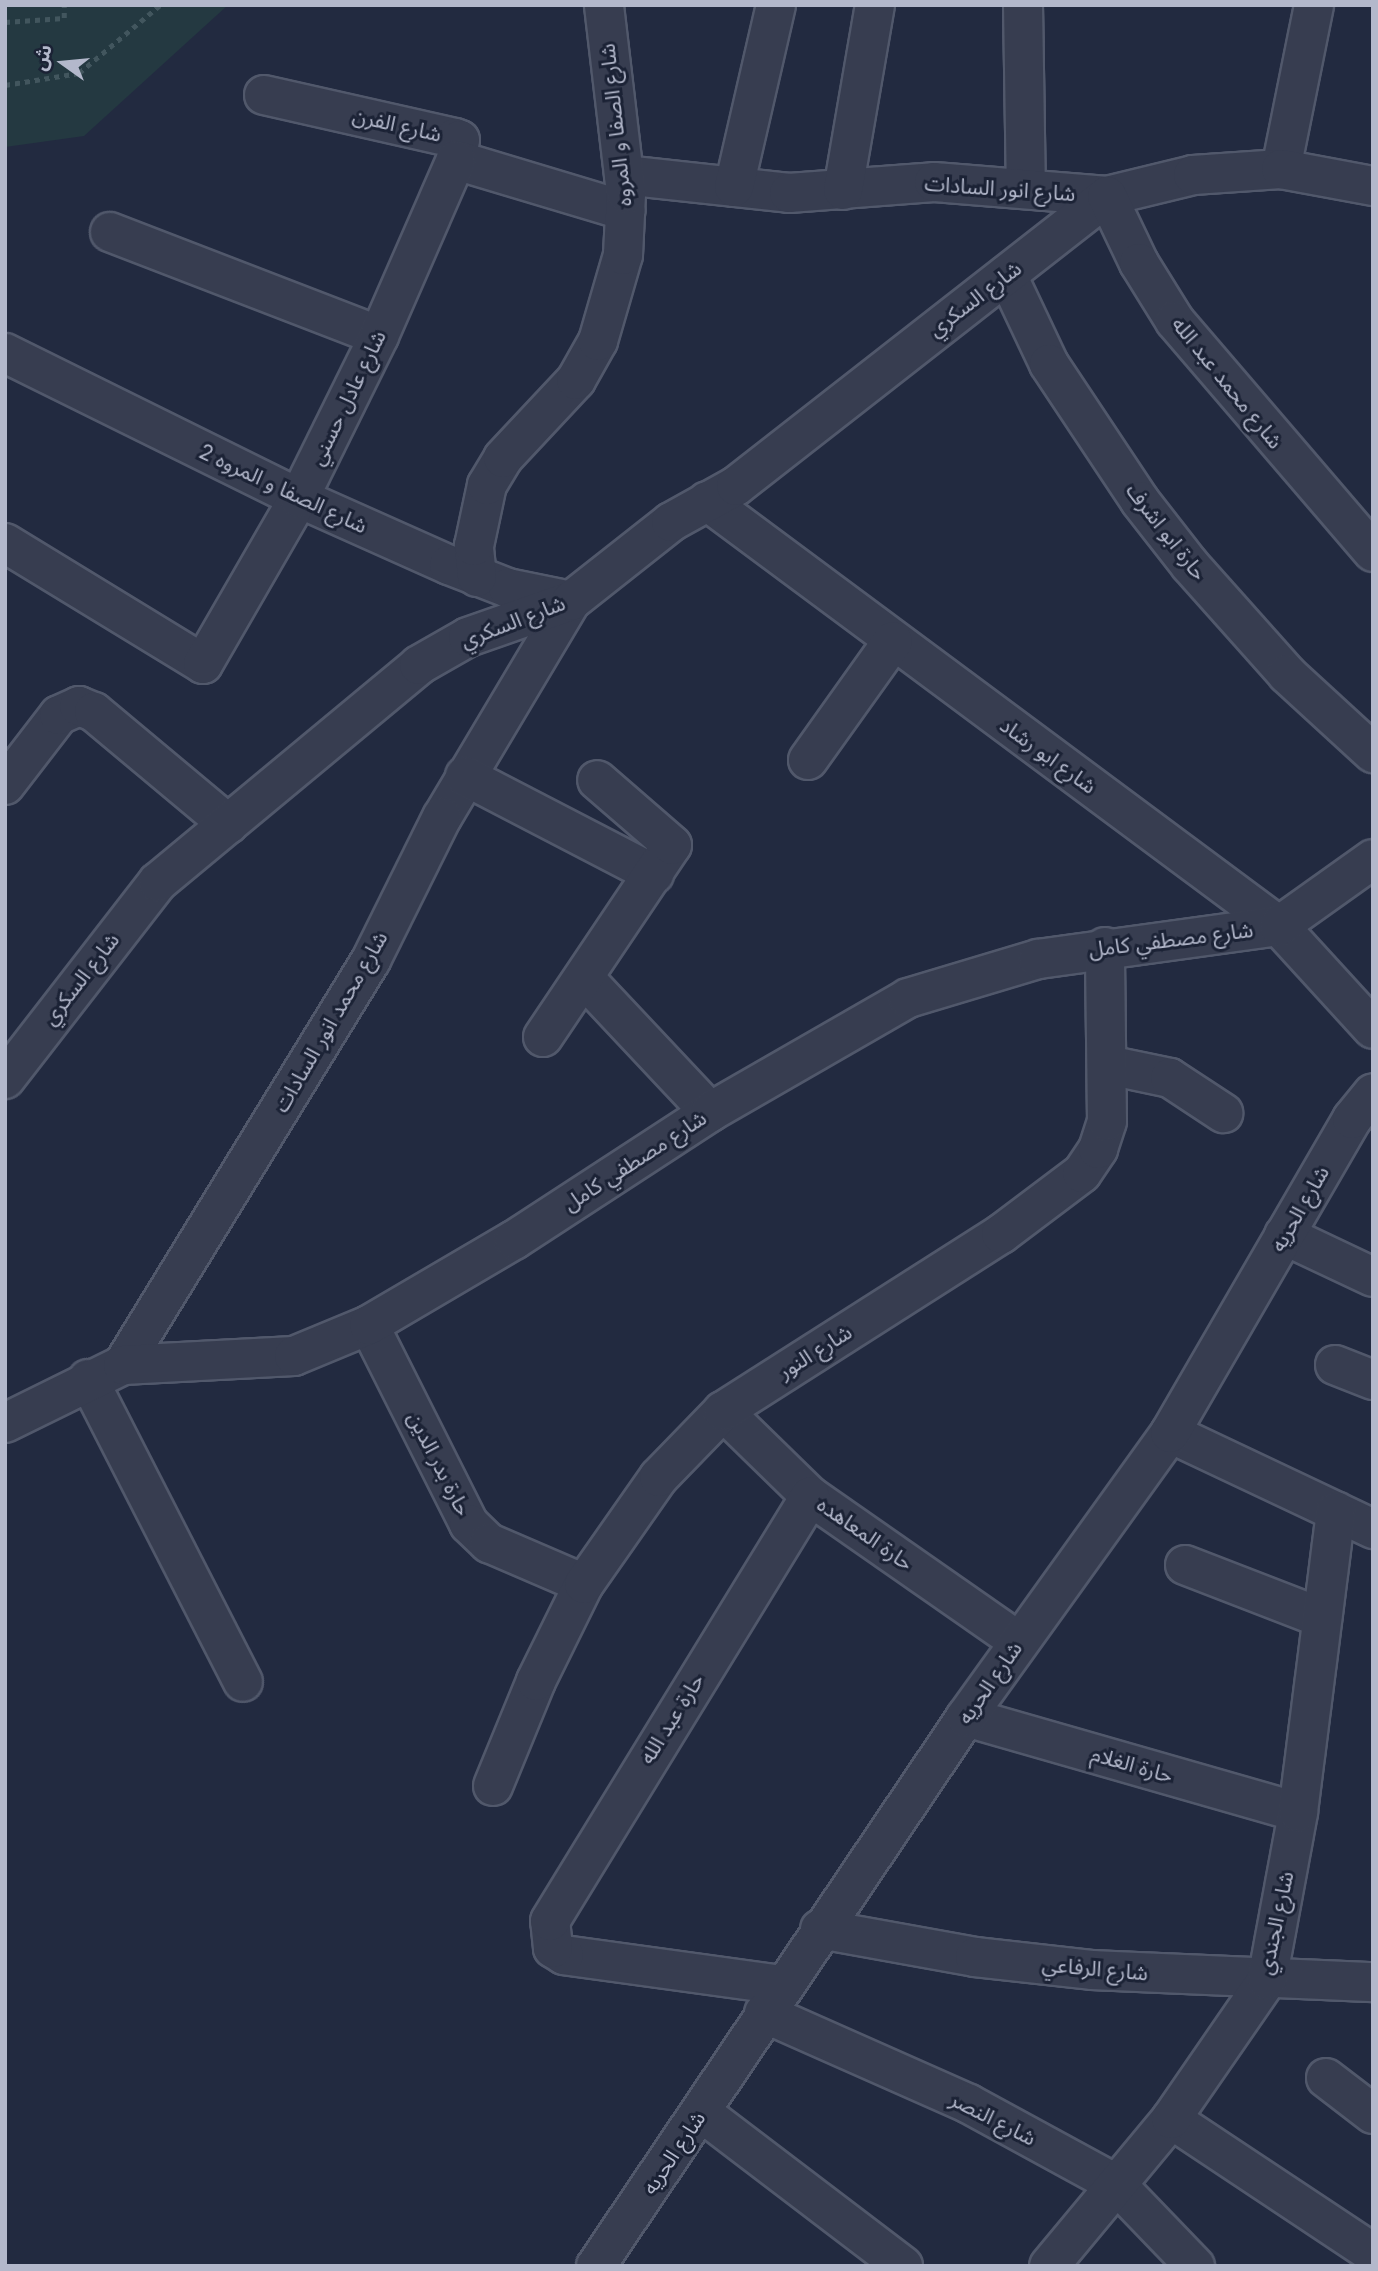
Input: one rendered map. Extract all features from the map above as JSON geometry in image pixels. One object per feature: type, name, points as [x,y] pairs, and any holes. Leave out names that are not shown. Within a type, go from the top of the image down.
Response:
[{"type":"street","name":"شارع الصفا و المروه","points":[[477,577],[474,546],[487,485],[503,458],[576,380],[597,341],[618,277],[625,193],[604,5]]},
{"type":"street","points":[[734,187],[776,5]]},
{"type":"street","points":[[843,190],[875,5]]},
{"type":"street","points":[[1023,5],[1026,189]]},
{"type":"street","points":[[1281,169],[1314,5]]},
{"type":"street","name":"شارع الفرن","points":[[264,95],[460,140],[456,160],[625,193]]},
{"type":"street","name":"شارع عادل حسني","points":[[5,543],[203,664],[299,498],[379,336],[456,160]]},
{"type":"street","name":"شارع انور السادات","points":[[625,193],[734,187],[789,193],[934,183],[1107,196],[1193,175],[1281,169],[1373,186]]},
{"type":"street","name":"شارع السكري","points":[[5,1079],[158,882],[419,666],[468,637],[571,601],[636,547],[707,501],[736,486],[1107,196]]},
{"type":"street","name":"شارع محمد عبد الله","points":[[1107,196],[1139,263],[1175,321],[1373,552]]},
{"type":"street","points":[[110,232],[379,336]]},
{"type":"street","name":"حارة ابو اشرف","points":[[1007,275],[1049,364],[1140,501],[1287,674],[1373,753]]},
{"type":"street","name":"شارع الصفا و المروه 2","points":[[5,353],[299,498],[477,577],[571,601]]},
{"type":"street","name":"شارع ابو رشاد","points":[[707,501],[1279,926],[1373,1029]]},
{"type":"street","name":"شارع محمد انور السادات","points":[[123,1365],[370,960],[465,776],[571,601]]},
{"type":"street","points":[[808,760],[893,641]]},
{"type":"street","points":[[5,785],[59,715],[79,706],[94,712],[228,824]]},
{"type":"street","points":[[465,776],[654,874]]},
{"type":"street","points":[[543,1037],[670,850],[670,840],[597,779]]},
{"type":"street","points":[[1279,926],[1373,859]]},
{"type":"street","name":"شارع مصطفي كامل","points":[[5,1423],[88,1379],[123,1365],[294,1356],[369,1325],[514,1240],[710,1112],[908,998],[972,976],[1105,947],[1279,926]]},
{"type":"street","name":"شارع النور","points":[[493,1786],[536,1681],[584,1584],[660,1477],[723,1411],[1001,1234],[1082,1174],[1098,1149],[1107,1121],[1105,947]]},
{"type":"street","points":[[584,978],[710,1112]]},
{"type":"street","points":[[1108,1065],[1170,1078],[1223,1113]]},
{"type":"street","name":"شارع الحريه","points":[[596,2266],[701,2112],[820,1929],[966,1717],[1170,1433],[1352,1119],[1373,1093]]},
{"type":"street","points":[[1284,1235],[1373,1277]]},
{"type":"street","name":"حارة بدر الدين","points":[[369,1325],[469,1524],[489,1543],[584,1584]]},
{"type":"street","points":[[1335,1365],[1373,1380]]},
{"type":"street","points":[[88,1379],[243,1682]]},
{"type":"street","name":"حارة المعاهده","points":[[723,1411],[810,1496],[1019,1642]]},
{"type":"street","points":[[1170,1433],[1373,1529]]},
{"type":"street","name":"حارة عبد الله","points":[[553,1948],[550,1921],[554,1909],[810,1496]]},
{"type":"street","name":"شارع الجندي","points":[[1049,2266],[1171,2119],[1266,1980],[1298,1812],[1336,1511]]},
{"type":"street","points":[[1185,1566],[1322,1618]]},
{"type":"street","name":"حارة الغلام","points":[[966,1717],[1298,1812]]},
{"type":"street","name":"شارع الرفاعي","points":[[820,1929],[975,1957],[1093,1970],[1266,1980],[1373,1982]]},
{"type":"street","name":"شارع النصر","points":[[553,1948],[564,1955],[773,1999],[1116,2184],[1195,2266]]},
{"type":"street","points":[[1326,2078],[1373,2114]]},
{"type":"street","points":[[701,2112],[904,2266]]},
{"type":"street","points":[[1171,2119],[1373,2253]]},
{"type":"path","points":[[5,22],[64,18],[64,5]]},
{"type":"path","points":[[5,85],[79,73],[160,5]]},
{"type":"shaded area","points":[[5,5],[228,5],[84,136],[5,147]]}]
